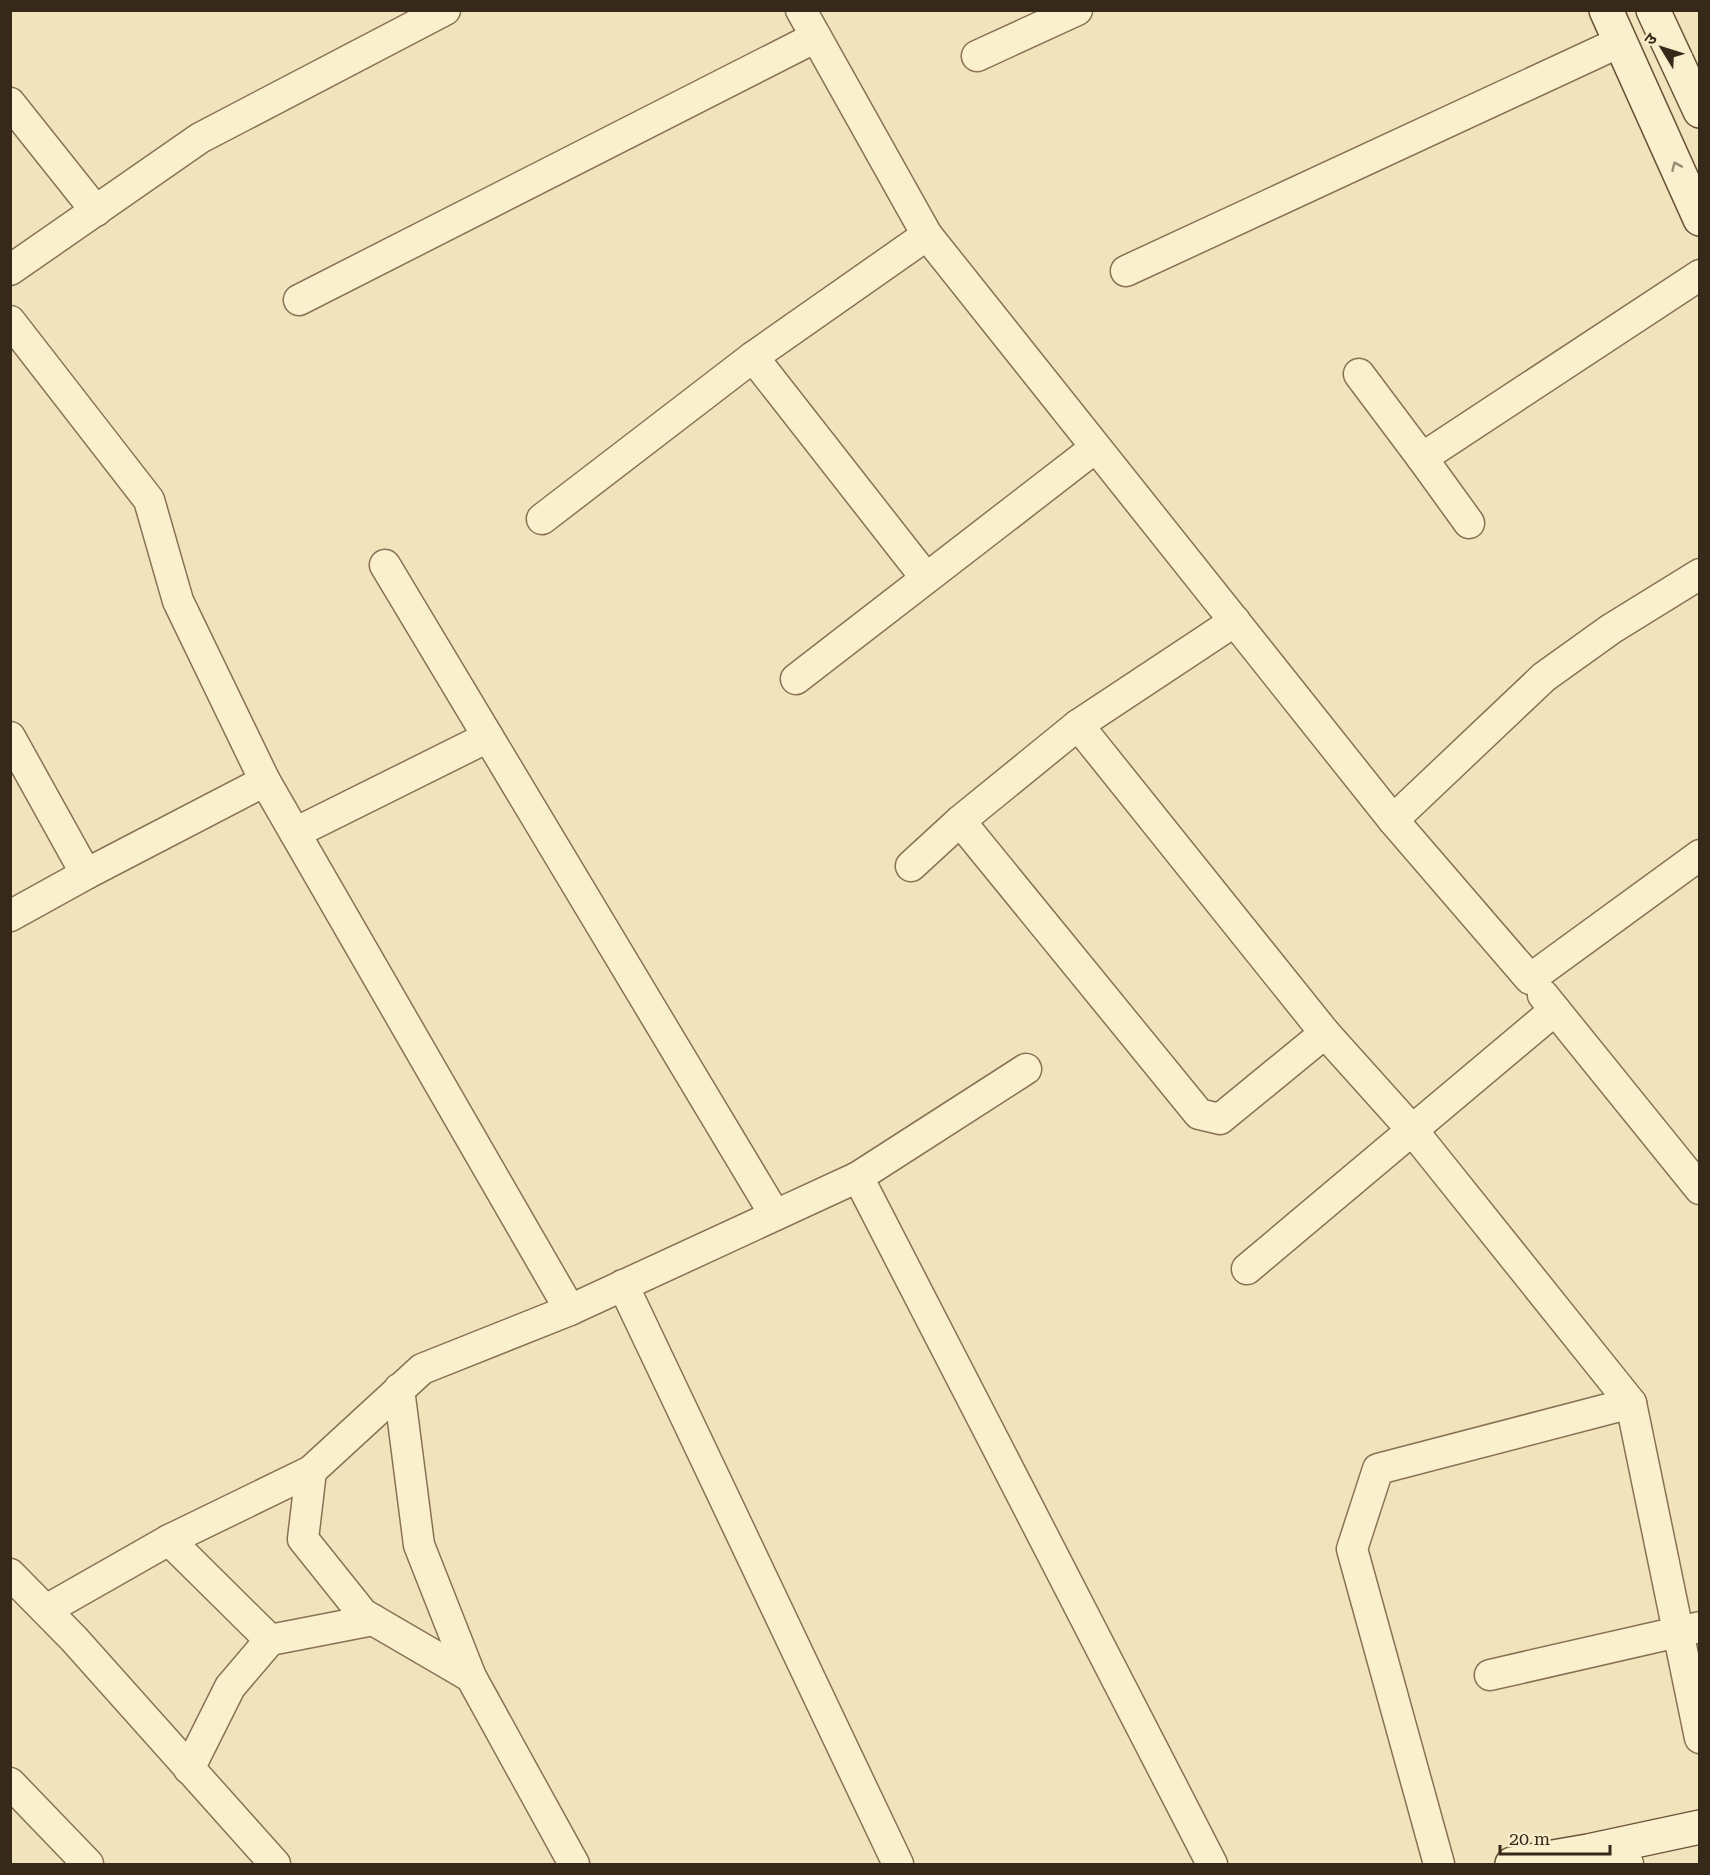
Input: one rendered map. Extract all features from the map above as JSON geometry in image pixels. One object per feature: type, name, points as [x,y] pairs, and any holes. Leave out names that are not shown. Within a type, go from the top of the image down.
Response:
[{"type":"main road","points":[[1606,10],[1700,219]]},
{"type":"main road","points":[[1653,10],[1700,111]]},
{"type":"main road","points":[[1512,1864],[1624,1854],[1700,1827]]},
{"type":"street","points":[[10,270],[200,138],[445,10]]},
{"type":"street","points":[[801,10],[927,235],[1393,820],[1530,979],[1700,1189]]},
{"type":"street","points":[[976,56],[1077,10]]},
{"type":"street","points":[[299,300],[816,37]]},
{"type":"street","points":[[1126,271],[1620,42]]},
{"type":"street","points":[[10,103],[96,211]]},
{"type":"street","points":[[542,519],[753,357],[927,235]]},
{"type":"street","points":[[1422,458],[1700,275]]},
{"type":"street","points":[[10,321],[149,500],[178,601],[265,782],[570,1310]]},
{"type":"street","points":[[753,357],[926,578]]},
{"type":"street","points":[[1359,374],[1469,523]]},
{"type":"street","points":[[796,679],[1095,448]]},
{"type":"street","points":[[385,566],[775,1215]]},
{"type":"street","points":[[1393,820],[1544,677],[1611,629],[1700,574]]},
{"type":"street","points":[[911,866],[960,821],[1078,725],[1235,621]]},
{"type":"street","points":[[1078,725],[1324,1033],[1413,1131],[1631,1403],[1688,1630],[1700,1738]]},
{"type":"street","points":[[10,737],[86,874]]},
{"type":"street","points":[[295,833],[488,737]]},
{"type":"street","points":[[10,916],[86,874],[265,782]]},
{"type":"street","points":[[960,821],[1198,1114],[1220,1119],[1324,1033]]},
{"type":"street","points":[[1530,979],[1700,855]]},
{"type":"street","points":[[1247,1269],[1555,1010]]},
{"type":"street","points":[[46,1610],[169,1540],[310,1471],[422,1369],[570,1310],[858,1177],[1026,1069]]},
{"type":"street","points":[[858,1177],[1212,1864]]},
{"type":"street","points":[[623,1285],[898,1864]]},
{"type":"street","points":[[399,1389],[419,1545],[471,1677],[574,1864]]},
{"type":"street","points":[[1439,1864],[1352,1549],[1378,1469],[1631,1403]]},
{"type":"street","points":[[310,1471],[303,1539],[363,1614],[471,1677]]},
{"type":"street","points":[[169,1540],[270,1640]]},
{"type":"street","points":[[10,1574],[46,1610],[274,1864]]},
{"type":"street","points":[[189,1769],[230,1688],[270,1640],[374,1620]]},
{"type":"street","points":[[1490,1676],[1688,1630]]},
{"type":"street","points":[[10,1783],[88,1864]]}]
